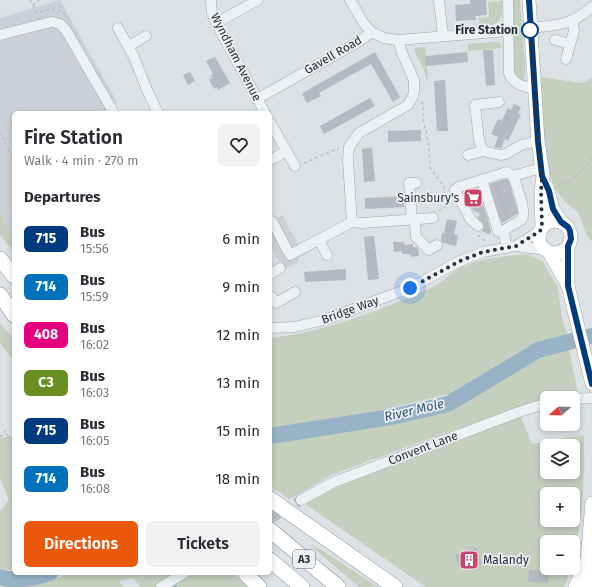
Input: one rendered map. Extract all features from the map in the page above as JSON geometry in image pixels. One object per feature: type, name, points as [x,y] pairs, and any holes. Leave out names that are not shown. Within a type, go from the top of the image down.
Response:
[{"type":"highway","points":[[0,259],[12,274]]},
{"type":"highway","points":[[0,294],[12,307]]},
{"type":"highway","points":[[0,294],[12,312]]},
{"type":"highway","points":[[272,500],[395,587]]},
{"type":"highway","name":"A3","points":[[272,532],[338,587]]},
{"type":"highway","name":"A3","points":[[272,562],[302,587]]},
{"type":"highway","points":[[247,575],[259,587]]},
{"type":"main road","points":[[529,0],[538,141],[542,172],[541,229],[539,235],[540,243],[547,251],[568,286]]},
{"type":"main road","points":[[542,172],[549,191],[553,209],[561,222],[568,227],[571,235],[568,246],[568,286],[592,384]]},
{"type":"main road","points":[[541,229],[549,222],[561,222]]},
{"type":"main road","points":[[547,251],[557,253],[568,246]]},
{"type":"main road","points":[[588,587],[589,580],[587,560],[592,502]]},
{"type":"main road","points":[[575,587],[587,560]]},
{"type":"street","name":"Wyndham Avenue","points":[[211,0],[212,14],[216,23],[264,111]]},
{"type":"street","points":[[216,23],[258,0]]},
{"type":"street","points":[[350,0],[363,22],[371,32]]},
{"type":"street","points":[[439,0],[443,36]]},
{"type":"street","points":[[508,0],[509,68],[511,76],[523,87],[534,88]]},
{"type":"street","points":[[530,28],[573,21],[592,7]]},
{"type":"street","points":[[566,59],[574,31],[573,21]]},
{"type":"street","points":[[0,35],[52,22],[60,24],[69,33],[113,111]]},
{"type":"street","points":[[118,28],[129,46],[157,111]]},
{"type":"street","name":"Gavell Road","points":[[257,99],[360,41],[371,32],[384,38],[398,40],[508,31]]},
{"type":"street","points":[[129,46],[146,36]]},
{"type":"street","points":[[352,222],[348,161],[349,147],[359,133],[408,105],[413,96],[415,86],[414,80],[398,40]]},
{"type":"street","points":[[555,40],[570,44]]},
{"type":"street","points":[[484,151],[479,140],[475,105],[498,102]]},
{"type":"street","points":[[272,125],[295,166]]},
{"type":"street","points":[[468,155],[484,151],[500,155],[506,154],[521,145],[538,141]]},
{"type":"street","points":[[272,159],[287,151]]},
{"type":"street","points":[[513,182],[530,170],[542,172]]},
{"type":"street","points":[[477,225],[464,207],[455,190],[459,187],[507,172],[513,182],[523,216],[517,223],[496,230]]},
{"type":"street","points":[[482,180],[496,230],[511,246]]},
{"type":"street","points":[[416,183],[410,183],[416,236],[430,250],[437,245]]},
{"type":"street","points":[[272,221],[290,255],[352,222],[362,223],[433,218]]},
{"type":"street","name":"Bridge Way","points":[[272,328],[294,327],[324,320],[410,288],[460,261],[491,250],[511,246],[541,229]]},
{"type":"street","points":[[319,240],[327,255]]},
{"type":"street","name":"Bridge Way","points":[[511,246],[547,251]]},
{"type":"street","points":[[272,273],[280,268]]},
{"type":"street","points":[[272,297],[276,303],[295,292]]},
{"type":"street","points":[[580,399],[592,398]]},
{"type":"street","name":"Convent Lane","points":[[301,500],[334,482],[540,405]]},
{"type":"street","points":[[162,587],[181,575]]},
{"type":"path","points":[[33,5],[39,0]]},
{"type":"path","points":[[413,96],[423,104],[423,119],[429,147],[430,167],[448,194]]},
{"type":"path","points":[[0,132],[12,158]]},
{"type":"path","points":[[295,166],[336,149],[349,147]]},
{"type":"path","points":[[556,188],[561,184],[573,180],[592,158]]},
{"type":"path","points":[[433,218],[436,213],[452,200]]},
{"type":"path","points":[[477,225],[491,250]]},
{"type":"path","points":[[4,430],[12,442]]},
{"type":"path","points":[[0,436],[7,434]]},
{"type":"shaded area","points":[[60,0],[117,102],[105,108],[107,111],[12,111],[12,234],[0,213],[0,18]]},
{"type":"shaded area","points":[[282,215],[304,255],[298,258],[299,261],[284,270],[272,249],[272,221]]},
{"type":"green space","points":[[511,0],[520,0],[525,66],[524,82],[514,76]]},
{"type":"green space","points":[[502,1],[502,13],[499,21],[492,25],[480,27],[479,18],[489,17],[488,2]]},
{"type":"green space","points":[[500,43],[502,48],[468,51],[468,44]]},
{"type":"green space","points":[[425,47],[428,81],[414,50],[415,48]]},
{"type":"green space","points":[[540,77],[582,83],[592,78],[592,241],[587,236],[578,212],[567,204],[555,189],[546,165]]},
{"type":"green space","points":[[0,213],[12,234],[12,250],[0,235]]},
{"type":"green space","points":[[527,254],[543,262],[558,288],[562,319],[568,337],[530,345],[449,394],[364,414],[272,430],[272,338],[311,331],[371,313],[429,289],[455,270],[472,263],[495,258]]},
{"type":"green space","points":[[0,323],[12,337],[12,358],[0,343]]},
{"type":"green space","points":[[569,349],[578,391],[540,391],[540,403],[506,412],[331,475],[289,499],[272,487],[272,442],[411,419],[455,407],[540,356]]},
{"type":"green space","points":[[520,415],[532,444],[540,443],[540,479],[580,479],[580,439],[561,439],[584,435],[583,482],[580,520],[580,487],[540,487],[540,527],[579,527],[578,535],[540,535],[540,575],[568,575],[564,587],[426,587],[305,504],[335,488],[512,420]]},
{"type":"green space","points":[[12,436],[12,571],[0,568],[0,512],[9,500],[0,478],[0,438]]},
{"type":"green space","points":[[310,545],[320,549],[378,587],[359,587]]},
{"type":"green space","points":[[65,575],[234,575],[247,587],[141,587],[132,578],[119,581],[123,587],[16,587],[30,586]]},
{"type":"building","points":[[470,0],[486,0],[487,15],[475,16],[476,20],[456,21],[455,5],[470,4]]},
{"type":"building","points":[[483,50],[493,50],[495,85],[486,86]]},
{"type":"building","points":[[375,52],[400,97],[393,102],[371,64],[319,93],[321,96],[307,103],[302,94],[306,91]]},
{"type":"building","points":[[467,52],[468,62],[426,66],[425,56]]},
{"type":"building","points":[[215,57],[230,83],[218,90],[217,87],[214,89],[209,80],[212,78],[211,75],[213,74],[206,61]]},
{"type":"building","points":[[190,72],[195,81],[188,85],[183,75]]},
{"type":"building","points":[[445,80],[448,131],[437,131],[434,81]]},
{"type":"building","points":[[370,98],[375,106],[324,134],[320,126]]},
{"type":"building","points":[[514,104],[521,107],[518,113],[521,114],[508,141],[505,139],[501,148],[494,147],[498,137],[491,134],[498,119],[502,120],[508,108],[511,110]]},
{"type":"building","points":[[421,130],[421,141],[388,142],[388,131]]},
{"type":"building","points":[[372,148],[375,181],[364,182],[362,149]]},
{"type":"building","points":[[506,179],[508,180],[517,214],[502,223],[490,184]]},
{"type":"building","points":[[478,188],[491,231],[490,235],[482,231],[484,224],[478,217],[480,214],[473,210],[464,192]]},
{"type":"building","points":[[404,196],[404,207],[365,209],[365,198]]},
{"type":"building","points":[[447,219],[457,221],[454,234],[458,235],[456,246],[443,243],[441,240]]},
{"type":"building","points":[[374,236],[379,279],[368,280],[364,237]]},
{"type":"building","points":[[393,242],[404,242],[405,245],[413,244],[413,247],[418,248],[419,256],[411,257],[410,254],[402,254],[402,251],[394,252]]},
{"type":"building","points":[[346,269],[346,280],[305,282],[304,272]]},
{"type":"building","name":"Malandy","points":[[476,547],[482,564],[466,570],[465,566],[460,568],[455,555]]},
{"type":"building","points":[[529,570],[540,571],[540,575],[549,575],[548,583],[528,582]]},
{"type":"waterway","name":"River Mole","points":[[272,436],[391,417],[448,404],[538,350],[592,336]]},
{"type":"waterway","name":"River Mole","points":[[0,577],[19,580],[43,575]]},
{"type":"tunnel","points":[[487,194],[511,186]]},
{"type":"tunnel","points":[[490,205],[514,197]]},
{"type":"tunnel","points":[[493,215],[518,208]]},
{"type":"tunnel","points":[[478,218],[490,224]]},
{"type":"tunnel","points":[[272,518],[301,500]]},
{"type":"bus line","name":"715","points":[[529,0],[538,141],[542,176],[549,191],[553,209],[561,222],[568,227],[571,235],[568,246],[568,286],[592,384]]},
{"type":"place","name":"Fire Station","points":[[530,30]]},
{"type":"place","name":"Sainsbury's","points":[[473,198]]},
{"type":"place","name":"Malandy","points":[[469,560]]},
{"type":"route","points":[[410,288],[429,279],[451,265],[470,257],[491,250],[516,246],[540,231],[542,227],[542,176],[530,28],[530,30]]}]
